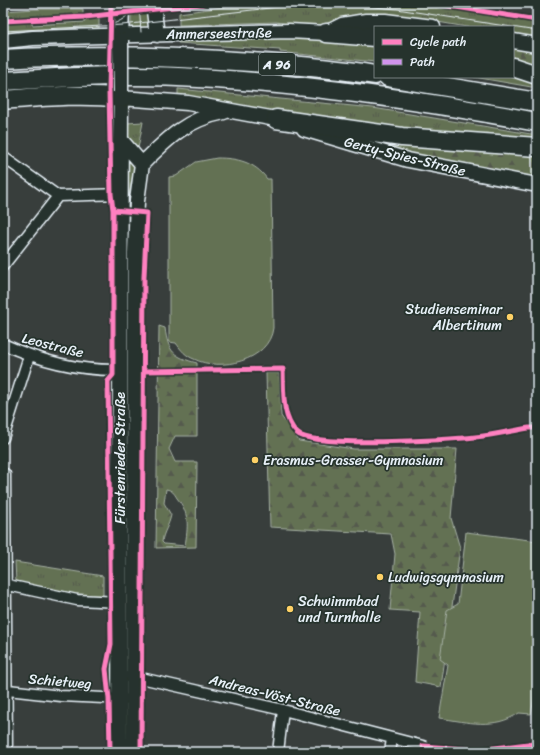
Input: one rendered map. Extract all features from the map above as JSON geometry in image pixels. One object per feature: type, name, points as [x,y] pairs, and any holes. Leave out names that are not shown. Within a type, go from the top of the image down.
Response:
[{"type":"highway","points":[[326,32],[374,37]]},
{"type":"highway","name":"A 96","points":[[3,59],[103,55],[178,57],[290,65],[374,75]]},
{"type":"highway","points":[[514,67],[537,75]]},
{"type":"highway","name":"A 96","points":[[3,81],[103,76],[178,77],[225,80],[374,96],[537,122]]},
{"type":"highway","points":[[394,78],[537,102]]},
{"type":"highway","points":[[3,100],[61,96],[121,95]]},
{"type":"highway","points":[[276,119],[402,137],[537,147]]},
{"type":"main road","name":"Fürstenrieder Straße","points":[[122,3],[120,602],[126,676]]},
{"type":"main road","points":[[153,3],[157,34]]},
{"type":"main road","name":"Ammerseestraße","points":[[3,41],[121,38],[157,34],[289,31],[326,32],[342,25],[366,21],[385,21],[425,26]]},
{"type":"main road","points":[[514,41],[537,45]]},
{"type":"main road","points":[[121,95],[188,103],[276,119]]},
{"type":"main road","points":[[121,140],[142,164],[182,127],[204,117],[230,111]]},
{"type":"main road","name":"Gerty-Spies-Straße","points":[[276,119],[408,160],[537,185]]},
{"type":"main road","name":"Fürstenrieder Straße","points":[[119,752],[126,699],[135,253],[137,201],[142,164]]},
{"type":"main road","name":"Fürstenrieder Straße","points":[[126,699],[133,752]]},
{"type":"street","points":[[3,157],[58,196],[121,194]]},
{"type":"street","points":[[3,266],[58,196]]},
{"type":"street","name":"Leostraße","points":[[3,344],[29,356],[72,366],[120,370]]},
{"type":"street","points":[[3,438],[29,356]]},
{"type":"street","points":[[3,473],[5,474],[5,585],[8,690],[7,752]]},
{"type":"street","points":[[5,585],[77,600],[120,602]]},
{"type":"street","name":"Andreas-Vöst-Straße","points":[[126,676],[283,710],[423,746]]},
{"type":"street","name":"Schietweg","points":[[8,690],[126,699]]},
{"type":"street","points":[[278,752],[283,710]]},
{"type":"street","points":[[390,752],[392,739]]},
{"type":"green space","points":[[412,3],[537,23],[537,39],[514,35],[514,26],[461,26],[420,19],[356,16],[317,26],[293,25],[276,22],[179,25],[179,13],[231,6],[231,4]]},
{"type":"green space","points":[[83,9],[83,14],[3,18],[3,11]]},
{"type":"green space","points":[[148,12],[149,28],[131,30],[131,14]]},
{"type":"green space","points":[[99,19],[99,28],[45,30],[44,32],[3,35],[3,24],[32,22],[32,25],[85,22],[85,20]]},
{"type":"green space","points":[[277,35],[374,41],[374,62],[280,52],[280,50],[178,43],[178,39]]},
{"type":"green space","points":[[514,45],[537,50],[537,66],[514,59]]},
{"type":"green space","points":[[514,73],[537,80],[537,88],[480,78],[514,78]]},
{"type":"green space","points":[[178,89],[373,108],[537,135],[537,142],[348,125],[178,96]]},
{"type":"green space","points":[[143,122],[130,190],[130,227],[126,227],[127,123]]},
{"type":"green space","points":[[351,137],[444,150],[537,155],[537,179],[442,162]]},
{"type":"green space","points":[[217,158],[245,162],[257,169],[267,179],[271,179],[273,328],[270,339],[263,349],[242,361],[229,364],[205,363],[191,358],[176,343],[169,342],[169,177],[176,176],[196,162]]},
{"type":"green space","points":[[159,326],[165,328],[170,348],[178,356],[197,363],[197,436],[175,436],[169,449],[175,462],[197,462],[196,547],[156,548]],"holes":[[[166,489],[175,495],[184,509],[187,520],[185,546],[164,544],[162,542],[171,515],[164,503]]]},
{"type":"green space","points":[[266,373],[279,373],[281,416],[299,441],[354,449],[457,449],[451,518],[460,548],[441,687],[415,682],[420,612],[390,610],[395,554],[391,534],[270,527]]},
{"type":"green space","points":[[466,532],[537,541],[537,683],[531,714],[519,713],[500,722],[490,723],[470,723],[439,718],[448,665],[440,659],[447,610],[458,604]]},
{"type":"green space","points":[[15,562],[103,576],[103,597],[78,597],[16,582]]},
{"type":"tram line","points":[[107,21],[121,14],[129,3]]},
{"type":"tram line","points":[[113,24],[121,21],[127,16],[136,3]]},
{"type":"tram line","points":[[139,3],[141,32]]},
{"type":"tram line","points":[[3,31],[122,25],[313,3]]},
{"type":"tram line","points":[[328,3],[397,9],[505,26]]},
{"type":"tram line","points":[[514,27],[537,31]]},
{"type":"marked path","points":[[3,689],[8,690]]},
{"type":"cycle path","points":[[110,752],[109,699],[106,669],[111,644],[108,381],[113,375],[113,210],[111,194],[109,90],[111,3]]},
{"type":"cycle path","points":[[3,21],[85,17],[210,3]]},
{"type":"cycle path","points":[[431,3],[537,20]]},
{"type":"cycle path","points":[[113,210],[147,213],[144,277],[141,752]]},
{"type":"cycle path","points":[[144,371],[283,369],[284,403],[288,419],[297,433],[308,438],[353,442],[438,440],[475,437],[537,428]]},
{"type":"cycle path","points":[[423,746],[478,750],[528,744],[537,745]]},
{"type":"place","name":"Studienseminar Albertinum","points":[[510,317]]},
{"type":"place","name":"Erasmus-Grasser-Gymnasium","points":[[255,460]]},
{"type":"place","name":"Ludwigsgymnasium","points":[[380,577]]},
{"type":"place","name":"Schwimmbad und Turnhalle","points":[[290,609]]}]
